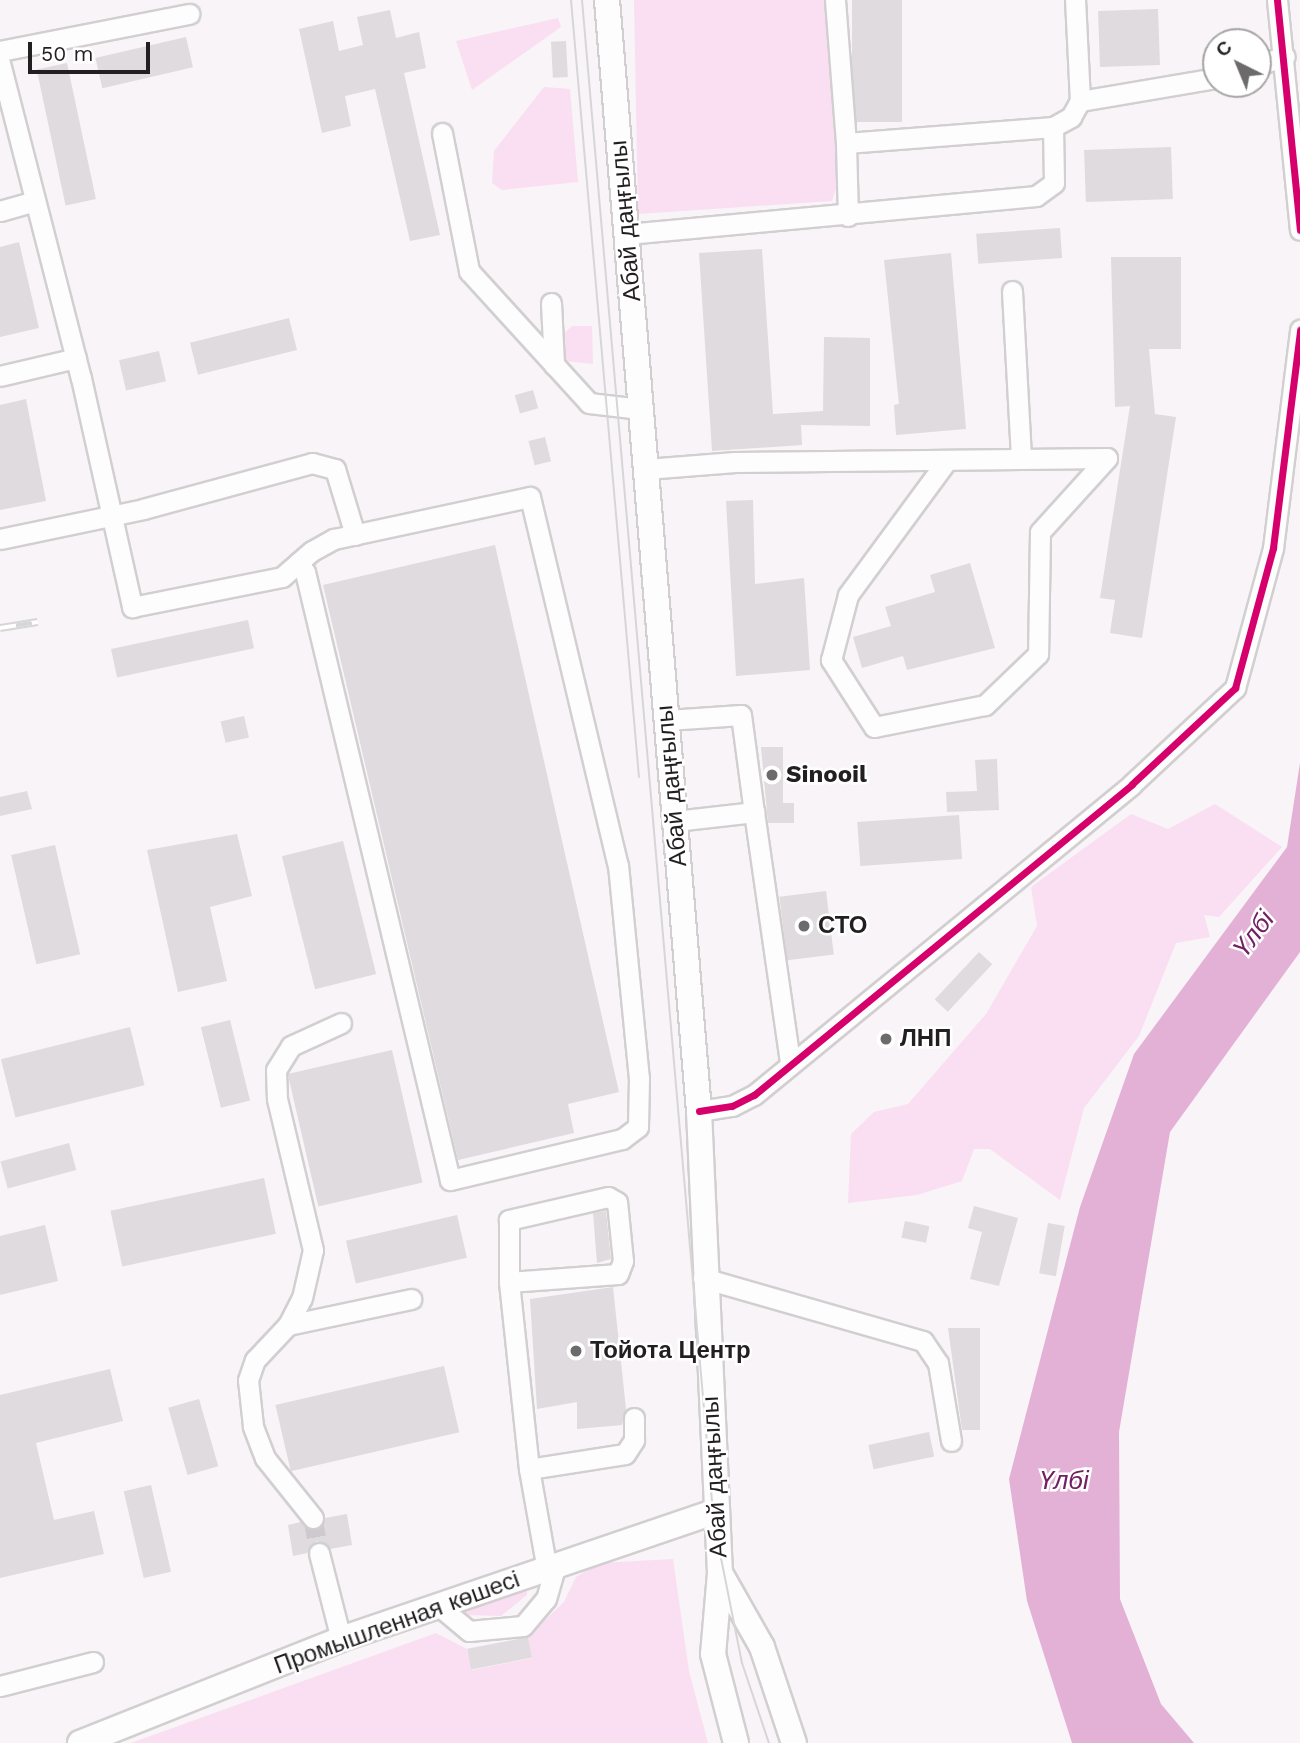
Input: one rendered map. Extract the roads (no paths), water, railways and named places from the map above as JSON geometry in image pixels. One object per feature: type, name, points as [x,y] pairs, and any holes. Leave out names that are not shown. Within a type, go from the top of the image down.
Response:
[{"type":"main road","name":"Абай даңғылы","points":[[607,0],[699,1111],[703,1278],[720,1573],[713,1654],[736,1743]]},
{"type":"main road","name":"Промышленная көшесі","points":[[80,1743],[341,1639],[717,1511]]},
{"type":"main road","name":"Абай даңғылы","points":[[720,1573],[762,1647],[794,1743]]},
{"type":"street","points":[[835,0],[846,143],[848,216]]},
{"type":"street","points":[[846,143],[1053,127],[1071,117],[1080,101],[1075,0]]},
{"type":"street","points":[[1278,0],[1300,230]]},
{"type":"street","points":[[0,51],[189,14]]},
{"type":"street","points":[[1272,60],[1285,56]]},
{"type":"street","points":[[0,63],[76,358],[132,607],[282,577],[298,563],[334,539],[530,497],[618,865],[639,1078],[638,1127],[622,1139],[450,1180],[304,572],[298,563]]},
{"type":"street","points":[[1080,101],[1202,80]]},
{"type":"street","points":[[626,234],[848,216],[1036,196],[1054,183],[1053,127]]},
{"type":"street","points":[[442,133],[470,271],[589,403],[641,409]]},
{"type":"street","points":[[0,211],[35,201]]},
{"type":"street","points":[[1012,291],[1021,459]]},
{"type":"street","points":[[551,303],[555,365]]},
{"type":"street","points":[[699,1111],[745,1101],[790,1060],[1132,783],[1236,688],[1273,548],[1300,330]]},
{"type":"street","points":[[0,376],[76,358]]},
{"type":"street","points":[[646,469],[735,462],[1107,458],[1040,532],[1038,654],[985,705],[874,727],[831,660],[848,595],[947,460]]},
{"type":"street","points":[[0,539],[112,516],[312,463],[335,469],[355,535]]},
{"type":"street","points":[[667,720],[741,715],[790,1060]]},
{"type":"street","points":[[675,821],[754,812]]},
{"type":"street","points":[[313,1518],[264,1458],[248,1400],[255,1360],[288,1325],[302,1298],[313,1250],[277,1100],[276,1070],[291,1046],[341,1023]]},
{"type":"street","points":[[439,1606],[469,1631],[523,1626],[547,1599],[551,1569],[529,1469],[509,1282],[509,1220],[608,1197],[617,1202],[623,1261],[618,1274],[509,1282]]},
{"type":"street","points":[[703,1278],[923,1341],[938,1363],[951,1441]]},
{"type":"street","points":[[288,1325],[411,1299]]},
{"type":"street","points":[[529,1469],[625,1454],[634,1440],[634,1418]]},
{"type":"street","points":[[319,1553],[341,1639]]},
{"type":"street","points":[[0,1686],[93,1662]]},
{"type":"water","name":"Үлбі","points":[[1300,763],[1300,952],[1170,1132],[1119,1432],[1120,1599],[1161,1704],[1194,1743],[1072,1743],[1027,1601],[1009,1479],[1080,1207],[1134,1054],[1287,847]]},
{"type":"tunnel","points":[[313,1518],[319,1553]]},
{"type":"tram line","points":[[571,0],[639,777]]},
{"type":"tram line","points":[[582,0],[714,1523],[742,1663],[769,1743]]},
{"type":"railway","points":[[0,628],[38,622]]},
{"type":"place","name":"Sinooil","points":[[772,775]]},
{"type":"place","name":"СТО","points":[[804,926]]},
{"type":"place","name":"ЛНП","points":[[886,1039]]},
{"type":"place","name":"Тойота Центр","points":[[576,1351]]}]
